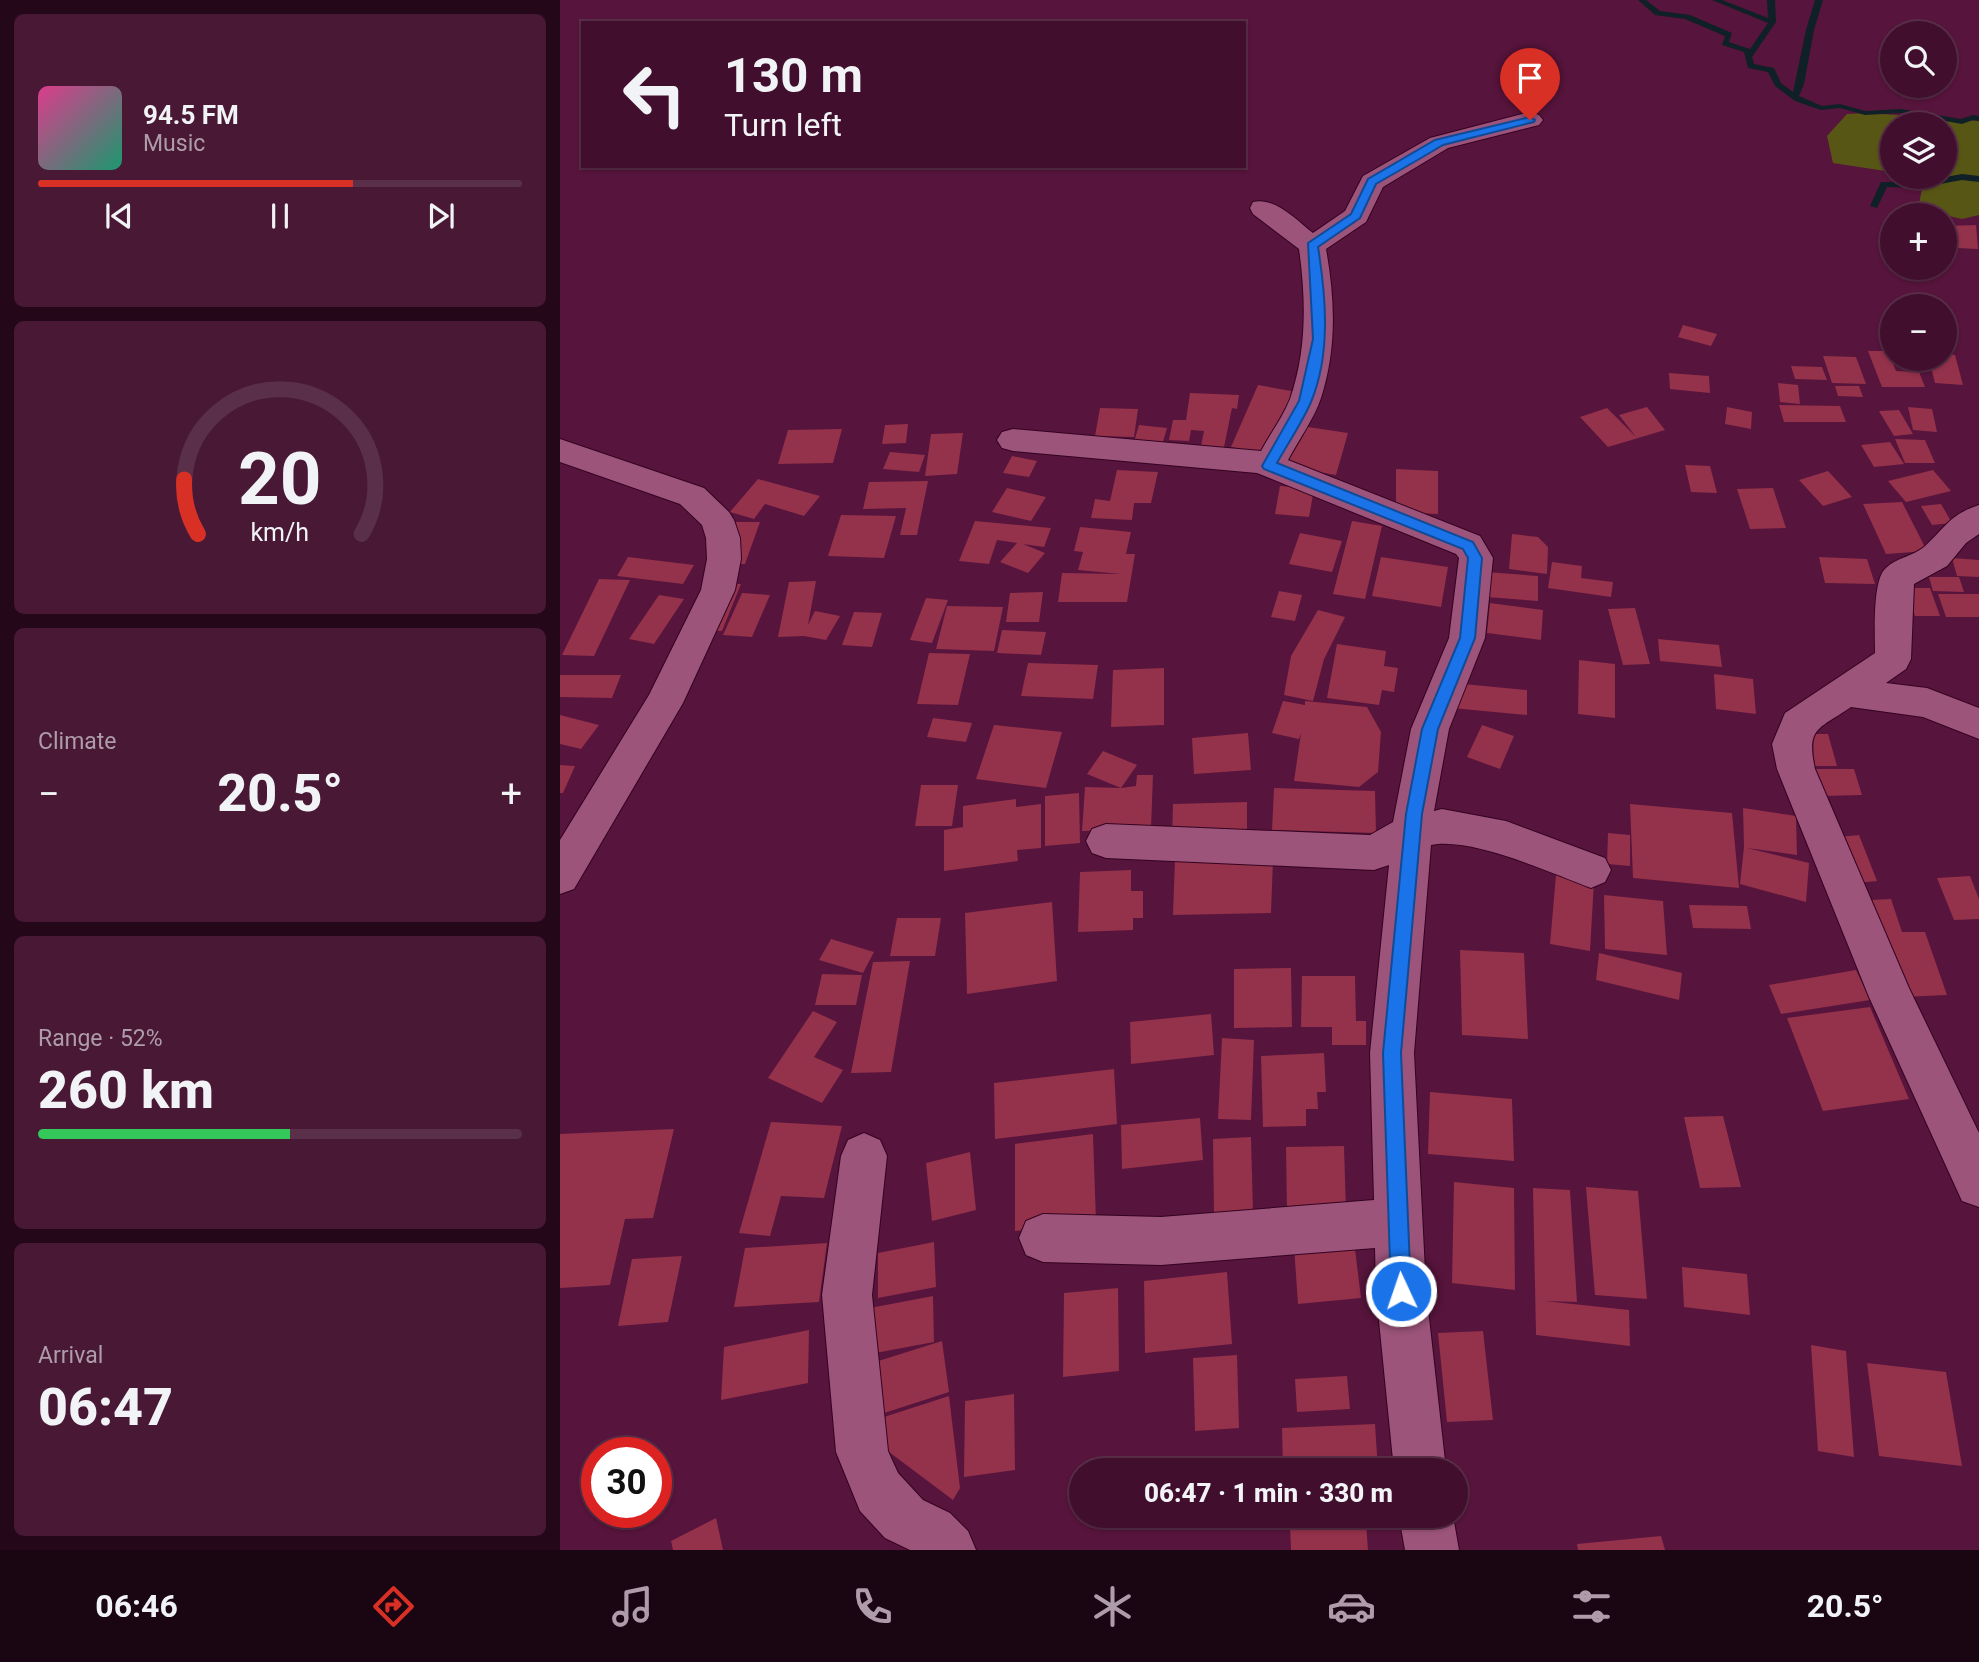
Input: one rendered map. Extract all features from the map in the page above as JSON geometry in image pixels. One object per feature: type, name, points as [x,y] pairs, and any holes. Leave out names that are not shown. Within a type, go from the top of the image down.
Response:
[{"type":"street","points":[[1312,246],[1356,216],[1372,182],[1439,143],[1530,120]]},
{"type":"street","points":[[1263,208],[1312,246],[1318,284],[1319,339],[1305,401],[1269,466]]},
{"type":"street","points":[[1013,440],[1261,462],[1468,545],[1475,558],[1468,638],[1430,729],[1412,832],[1392,1053],[1401,1291],[1419,1458]]},
{"type":"street","points":[[560,450],[692,496],[717,520],[723,538],[724,559],[718,590],[664,702],[560,876]]},
{"type":"street","points":[[1979,517],[1954,534],[1935,557],[1897,577],[1893,614],[1894,659],[1798,724],[1791,744],[1796,769],[1891,997],[1979,1184]]},
{"type":"street","points":[[1846,692],[1927,703],[1979,724]]},
{"type":"street","points":[[1106,841],[1374,853],[1412,832],[1441,826],[1506,838],[1591,870]]},
{"type":"street","points":[[864,1156],[847,1295],[862,1452],[879,1492],[904,1519],[931,1532],[949,1550]]},
{"type":"street","points":[[1043,1238],[1161,1241],[1301,1228],[1398,1223]]},
{"type":"street","points":[[1428,1528],[1432,1550]]},
{"type":"shaded area","points":[[1847,114],[1880,114],[1880,170],[1833,163],[1827,136]]},
{"type":"shaded area","points":[[1957,119],[1979,121],[1979,215],[1957,218],[1957,203],[1919,203],[1922,189],[1957,189]]},
{"type":"building","points":[[1976,225],[1978,249],[1957,248],[1957,226]]},
{"type":"building","points":[[1683,325],[1717,334],[1711,346],[1678,337]]},
{"type":"building","points":[[1868,351],[1880,351],[1880,371],[1919,372],[1925,387],[1882,387]]},
{"type":"building","points":[[1823,356],[1856,357],[1866,384],[1832,383]]},
{"type":"building","points":[[1957,362],[1963,385],[1935,383],[1932,371],[1957,371]]},
{"type":"building","points":[[1791,366],[1822,367],[1827,380],[1795,379]]},
{"type":"building","points":[[1669,373],[1709,376],[1710,393],[1670,389]]},
{"type":"building","points":[[1778,383],[1798,385],[1800,404],[1780,402]]},
{"type":"building","points":[[1258,385],[1297,392],[1272,455],[1231,447]]},
{"type":"building","points":[[1835,386],[1859,386],[1863,397],[1838,396]]},
{"type":"building","points":[[1190,393],[1239,395],[1237,409],[1232,408],[1224,447],[1201,446],[1204,431],[1191,430],[1189,441],[1169,440],[1173,420],[1186,420]]},
{"type":"building","points":[[1779,405],[1840,406],[1846,422],[1784,422]]},
{"type":"building","points":[[1647,407],[1665,430],[1608,447],[1580,417],[1607,408],[1636,437],[1619,415]]},
{"type":"building","points":[[1727,407],[1752,412],[1751,429],[1725,424]]},
{"type":"building","points":[[1908,407],[1932,409],[1937,432],[1913,430]]},
{"type":"building","points":[[1100,408],[1138,409],[1134,437],[1095,436]]},
{"type":"building","points":[[1899,410],[1913,434],[1894,436],[1879,411]]},
{"type":"building","points":[[908,424],[906,443],[882,444],[885,425]]},
{"type":"building","points":[[1139,425],[1167,428],[1162,445],[1134,442]]},
{"type":"building","points":[[1295,425],[1348,433],[1336,475],[1282,466]]},
{"type":"building","points":[[842,429],[833,463],[778,464],[788,430]]},
{"type":"building","points":[[963,433],[957,474],[925,476],[931,434]]},
{"type":"building","points":[[1895,439],[1925,440],[1935,463],[1905,463]]},
{"type":"building","points":[[1890,442],[1904,464],[1874,467],[1861,445]]},
{"type":"building","points":[[890,452],[925,455],[919,472],[883,469]]},
{"type":"building","points":[[1012,456],[1037,461],[1029,477],[1003,473]]},
{"type":"building","points":[[1685,465],[1710,466],[1717,493],[1691,492]]},
{"type":"building","points":[[1396,469],[1438,471],[1438,514],[1396,512]]},
{"type":"building","points":[[1117,470],[1158,472],[1151,503],[1134,503],[1132,520],[1091,518],[1095,499],[1110,501]]},
{"type":"building","points":[[1933,470],[1951,491],[1906,502],[1888,481]]},
{"type":"building","points":[[1828,471],[1852,497],[1823,506],[1799,480]]},
{"type":"building","points":[[758,479],[820,496],[804,516],[765,504],[754,519],[730,512]]},
{"type":"building","points":[[928,481],[917,535],[900,535],[906,508],[863,509],[869,482]]},
{"type":"building","points":[[1280,486],[1314,489],[1309,517],[1275,514]]},
{"type":"building","points":[[1007,488],[1046,497],[1031,521],[992,512]]},
{"type":"building","points":[[1773,488],[1786,528],[1750,529],[1737,489]]},
{"type":"building","points":[[1902,502],[1927,551],[1886,554],[1863,504]]},
{"type":"building","points":[[1941,504],[1952,523],[1932,525],[1921,506]]},
{"type":"building","points":[[841,515],[896,516],[884,558],[828,556]]},
{"type":"building","points":[[975,521],[1051,528],[1044,547],[1023,544],[1045,553],[1028,573],[1000,562],[1017,543],[997,540],[989,564],[959,561]]},
{"type":"building","points":[[1352,521],[1382,526],[1365,599],[1333,594]]},
{"type":"building","points":[[733,522],[760,522],[745,564],[717,564]]},
{"type":"building","points":[[1080,527],[1131,532],[1126,554],[1135,554],[1127,602],[1058,602],[1062,573],[1121,574],[1078,570],[1083,552],[1074,551]]},
{"type":"building","points":[[1300,533],[1342,541],[1332,572],[1289,564]]},
{"type":"building","points":[[1512,534],[1538,537],[1548,547],[1547,574],[1509,569]]},
{"type":"building","points":[[628,557],[694,565],[683,584],[617,576]]},
{"type":"building","points":[[1381,557],[1448,567],[1441,607],[1372,596]]},
{"type":"building","points":[[1819,557],[1867,559],[1875,584],[1825,583]]},
{"type":"building","points":[[1952,558],[1979,560],[1979,577],[1957,576]]},
{"type":"building","points":[[1552,562],[1582,566],[1581,578],[1613,582],[1611,597],[1548,588]]},
{"type":"building","points":[[1486,572],[1538,576],[1538,601],[1486,597]]},
{"type":"building","points":[[1929,577],[1959,577],[1964,592],[1933,591]]},
{"type":"building","points":[[599,579],[630,580],[594,656],[562,655]]},
{"type":"building","points":[[816,581],[808,625],[815,611],[840,616],[826,640],[804,636],[778,637],[789,582]]},
{"type":"building","points":[[714,583],[741,584],[722,631],[694,630]]},
{"type":"building","points":[[1905,588],[1930,588],[1940,616],[1915,616]]},
{"type":"building","points":[[1279,591],[1302,595],[1295,621],[1271,617]]},
{"type":"building","points":[[1043,592],[1039,622],[1006,622],[1010,593]]},
{"type":"building","points":[[742,593],[770,595],[752,637],[723,635]]},
{"type":"building","points":[[1938,594],[1979,594],[1979,617],[1946,617]]},
{"type":"building","points":[[659,595],[684,599],[654,644],[629,639]]},
{"type":"building","points":[[926,598],[948,600],[932,643],[910,640]]},
{"type":"building","points":[[1490,603],[1543,610],[1541,640],[1487,633]]},
{"type":"building","points":[[947,606],[1003,607],[994,651],[936,649]]},
{"type":"building","points":[[1635,608],[1650,664],[1623,665],[1608,609]]},
{"type":"building","points":[[1318,610],[1345,617],[1324,659],[1313,701],[1284,695],[1291,656]]},
{"type":"building","points":[[854,612],[882,613],[872,647],[842,645]]},
{"type":"building","points":[[1002,630],[1046,632],[1041,655],[997,653]]},
{"type":"building","points":[[1658,639],[1719,645],[1722,667],[1660,661]]},
{"type":"building","points":[[1337,644],[1386,651],[1384,666],[1398,668],[1394,692],[1382,690],[1379,705],[1327,698]]},
{"type":"building","points":[[929,653],[970,654],[958,705],[917,704]]},
{"type":"building","points":[[1579,660],[1615,664],[1615,718],[1578,714]]},
{"type":"building","points":[[1028,663],[1098,665],[1093,699],[1021,696]]},
{"type":"building","points":[[1164,668],[1164,725],[1111,727],[1113,670]]},
{"type":"building","points":[[1714,674],[1753,679],[1756,714],[1716,709]]},
{"type":"building","points":[[560,675],[621,675],[612,698],[560,697]]},
{"type":"building","points":[[1453,683],[1527,690],[1527,715],[1452,708]]},
{"type":"building","points":[[1283,701],[1305,705],[1305,701],[1367,707],[1381,732],[1378,772],[1359,787],[1294,781],[1301,733],[1299,739],[1272,733]]},
{"type":"building","points":[[560,715],[599,725],[581,749],[560,744]]},
{"type":"building","points":[[933,718],[972,723],[966,742],[927,737]]},
{"type":"building","points":[[994,725],[1062,732],[1046,788],[976,779]]},
{"type":"building","points":[[1482,725],[1514,736],[1500,769],[1467,757]]},
{"type":"building","points":[[1248,733],[1251,770],[1194,774],[1192,738]]},
{"type":"building","points":[[1806,734],[1828,734],[1837,766],[1815,766]]},
{"type":"building","points":[[1103,751],[1137,765],[1121,788],[1087,774]]},
{"type":"building","points":[[560,765],[575,766],[563,793],[560,793]]},
{"type":"building","points":[[1815,769],[1854,769],[1862,795],[1823,796]]},
{"type":"building","points":[[1137,775],[1153,775],[1151,829],[1082,831],[1085,787],[1136,786]]},
{"type":"building","points":[[921,785],[958,785],[952,826],[915,826]]},
{"type":"building","points":[[1274,788],[1375,791],[1376,833],[1272,830]]},
{"type":"building","points":[[1079,793],[1080,843],[1045,846],[1045,796]]},
{"type":"building","points":[[1016,799],[1016,807],[1041,804],[1041,848],[1017,850],[1018,861],[944,871],[944,830],[963,827],[963,806]]},
{"type":"building","points":[[1247,802],[1247,835],[1172,837],[1173,804]]},
{"type":"building","points":[[1630,804],[1732,813],[1739,888],[1633,878]]},
{"type":"building","points":[[1743,808],[1796,816],[1797,855],[1747,848],[1809,863],[1806,902],[1740,884],[1744,847]]},
{"type":"building","points":[[1608,833],[1630,835],[1630,866],[1607,864]]},
{"type":"building","points":[[1859,835],[1877,881],[1847,884],[1829,838]]},
{"type":"building","points":[[1175,858],[1273,860],[1271,913],[1173,915]]},
{"type":"building","points":[[1131,870],[1131,891],[1143,891],[1143,918],[1133,918],[1133,930],[1078,932],[1080,872]]},
{"type":"building","points":[[1556,875],[1594,881],[1590,951],[1550,944]]},
{"type":"building","points":[[1970,876],[1979,899],[1979,919],[1954,920],[1937,878]]},
{"type":"building","points":[[1604,895],[1663,901],[1667,955],[1605,949]]},
{"type":"building","points":[[1891,899],[1902,932],[1925,932],[1947,995],[1902,997],[1870,900]]},
{"type":"building","points":[[1052,902],[1057,981],[967,994],[965,913]]},
{"type":"building","points":[[1689,905],[1747,906],[1751,929],[1693,928]]},
{"type":"building","points":[[897,918],[941,918],[935,956],[890,956]]},
{"type":"building","points":[[831,939],[874,952],[863,973],[819,960]]},
{"type":"building","points":[[1460,950],[1524,953],[1528,1039],[1462,1035]]},
{"type":"building","points":[[1599,953],[1682,973],[1679,1000],[1596,980]]},
{"type":"building","points":[[910,961],[891,1072],[851,1073],[873,962]]},
{"type":"building","points":[[1291,968],[1292,1027],[1234,1028],[1234,969]]},
{"type":"building","points":[[1856,970],[1870,1000],[1781,1014],[1769,985]]},
{"type":"building","points":[[822,974],[862,975],[856,1005],[815,1005]]},
{"type":"building","points":[[1302,976],[1355,976],[1356,1021],[1366,1021],[1366,1045],[1332,1045],[1332,1027],[1301,1027]]},
{"type":"building","points":[[1870,1007],[1909,1099],[1823,1111],[1787,1018]]},
{"type":"building","points":[[813,1011],[837,1022],[814,1057],[843,1070],[822,1103],[768,1078]]},
{"type":"building","points":[[1211,1014],[1214,1055],[1131,1064],[1130,1022]]},
{"type":"building","points":[[1222,1038],[1254,1040],[1251,1120],[1218,1119]]},
{"type":"building","points":[[1324,1053],[1326,1092],[1317,1092],[1318,1109],[1306,1109],[1306,1126],[1263,1127],[1261,1056]]},
{"type":"building","points":[[1114,1069],[1117,1124],[995,1139],[994,1083]]},
{"type":"building","points":[[1430,1092],[1512,1099],[1514,1161],[1428,1154]]},
{"type":"building","points":[[1723,1116],[1741,1187],[1700,1188],[1684,1117]]},
{"type":"building","points":[[1200,1118],[1203,1160],[1122,1169],[1121,1125]]},
{"type":"building","points":[[771,1122],[842,1126],[824,1198],[781,1196],[770,1236],[739,1233]]},
{"type":"building","points":[[674,1129],[653,1218],[625,1219],[610,1285],[560,1288],[560,1134]]},
{"type":"building","points":[[1093,1134],[1096,1221],[1015,1231],[1015,1144]]},
{"type":"building","points":[[1251,1137],[1253,1214],[1214,1216],[1213,1139]]},
{"type":"building","points":[[1344,1146],[1346,1211],[1287,1212],[1286,1147]]},
{"type":"building","points":[[970,1152],[976,1210],[932,1221],[926,1163]]},
{"type":"building","points":[[1454,1182],[1514,1188],[1515,1290],[1452,1283]]},
{"type":"building","points":[[1586,1187],[1638,1191],[1647,1299],[1595,1295]]},
{"type":"building","points":[[1533,1188],[1570,1190],[1577,1302],[1545,1301],[1629,1310],[1630,1346],[1536,1335]]},
{"type":"building","points":[[1354,1241],[1361,1298],[1298,1304],[1294,1246]]},
{"type":"building","points":[[934,1242],[936,1287],[878,1298],[878,1253]]},
{"type":"building","points":[[827,1243],[819,1302],[734,1307],[745,1248]]},
{"type":"building","points":[[682,1256],[668,1322],[618,1326],[632,1259]]},
{"type":"building","points":[[1682,1267],[1747,1274],[1750,1315],[1684,1307]]},
{"type":"building","points":[[1227,1272],[1232,1344],[1145,1353],[1144,1281]]},
{"type":"building","points":[[1118,1288],[1119,1371],[1063,1377],[1064,1293]]},
{"type":"building","points":[[933,1296],[934,1342],[870,1354],[870,1308]]},
{"type":"building","points":[[809,1330],[808,1383],[721,1400],[724,1347]]},
{"type":"building","points":[[1483,1331],[1493,1420],[1447,1422],[1438,1333]]},
{"type":"building","points":[[942,1341],[949,1392],[878,1415],[872,1363]]},
{"type":"building","points":[[1811,1345],[1846,1351],[1854,1457],[1818,1451]]},
{"type":"building","points":[[1237,1355],[1239,1428],[1195,1431],[1193,1358]]},
{"type":"building","points":[[1867,1363],[1946,1372],[1962,1466],[1879,1456]]},
{"type":"building","points":[[1347,1376],[1350,1409],[1297,1412],[1295,1379]]},
{"type":"building","points":[[1014,1394],[1015,1470],[964,1477],[965,1401]]},
{"type":"building","points":[[949,1396],[960,1488],[953,1500],[885,1449],[881,1418]]},
{"type":"building","points":[[1375,1424],[1377,1458],[1283,1458],[1282,1428]]},
{"type":"building","points":[[716,1518],[723,1550],[673,1550],[671,1541]]},
{"type":"building","points":[[1290,1528],[1366,1528],[1368,1550],[1291,1550]]},
{"type":"building","points":[[1661,1536],[1665,1550],[1578,1550],[1577,1544]]},
{"type":"waterway","points":[[1642,0],[1658,13],[1687,17],[1729,35],[1725,43],[1747,51],[1751,66],[1771,70],[1778,84],[1798,99],[1821,108],[1840,106],[1865,113],[1901,111],[1962,122],[1973,117],[1979,119]]},
{"type":"waterway","points":[[1716,0],[1772,22]]},
{"type":"waterway","points":[[1771,0],[1772,22]]},
{"type":"waterway","points":[[1795,96],[1819,0]]},
{"type":"waterway","points":[[1749,56],[1772,22]]},
{"type":"waterway","points":[[1874,206],[1884,184],[1918,185],[1962,177],[1979,179]]},
{"type":"route","points":[[1401,1291],[1394,1162],[1392,1053],[1402,930],[1414,814],[1430,729],[1468,638],[1475,558],[1468,545],[1269,466],[1305,401],[1319,339],[1318,284],[1312,246],[1356,216],[1372,182],[1439,143],[1530,120]]}]
